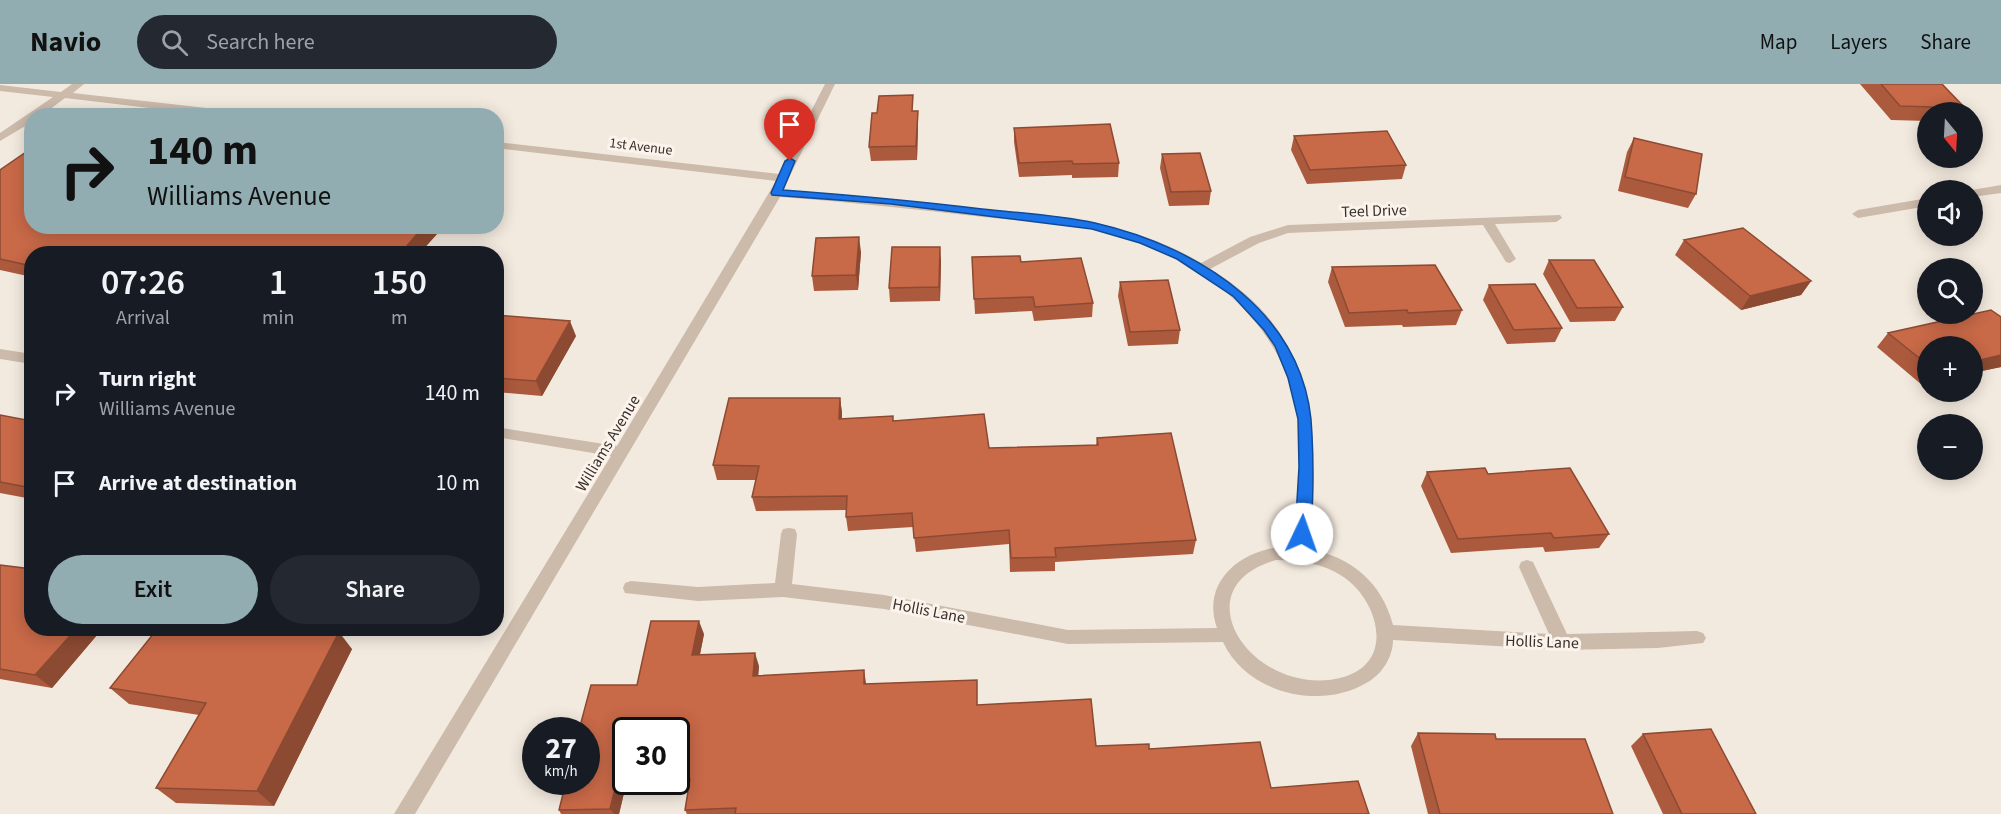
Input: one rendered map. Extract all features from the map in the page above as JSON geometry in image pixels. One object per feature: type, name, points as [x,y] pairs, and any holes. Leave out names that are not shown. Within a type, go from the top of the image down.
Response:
[{"type":"street","points":[[44,108],[79,84]]},
{"type":"street","name":"Williams Avenue","points":[[404,814],[622,452],[779,185],[830,84]]},
{"type":"street","points":[[0,88],[183,108]]},
{"type":"street","points":[[0,138],[24,122]]},
{"type":"street","name":"1st Avenue","points":[[504,146],[779,185]]},
{"type":"street","points":[[779,185],[1093,226],[1144,241],[1202,268],[1237,293],[1269,327],[1281,345],[1295,378],[1305,419],[1306,467],[1301,553]]},
{"type":"street","points":[[1983,192],[2001,189]]},
{"type":"street","points":[[1858,214],[1917,204]]},
{"type":"street","name":"Teel Drive","points":[[1202,268],[1257,239],[1288,229],[1556,218]]},
{"type":"street","points":[[1488,222],[1509,259]]},
{"type":"street","points":[[0,354],[24,358]]},
{"type":"street","points":[[504,433],[622,452]]},
{"type":"street","points":[[783,590],[789,534]]},
{"type":"street","points":[[1301,553],[1327,560],[1351,572],[1369,590],[1382,612],[1386,632],[1383,652],[1372,669],[1355,682],[1332,689],[1307,689],[1282,683],[1258,671],[1239,654],[1226,635],[1221,612],[1224,591],[1235,573],[1253,560],[1276,554],[1301,553]]},
{"type":"street","points":[[1527,567],[1562,643]]},
{"type":"street","name":"Hollis Lane","points":[[631,588],[698,594],[783,590],[884,602],[1068,637],[1226,635]]},
{"type":"street","name":"Hollis Lane","points":[[1386,632],[1562,643],[1636,643],[1697,638]]},
{"type":"building","points":[[1881,84],[1942,84],[1959,102],[1917,102],[1917,107],[1900,106]]},
{"type":"building","points":[[913,95],[912,111],[918,111],[916,146],[869,147],[872,113],[877,113],[879,96]]},
{"type":"building","points":[[1110,124],[1119,163],[1073,164],[1072,161],[1019,163],[1014,128]]},
{"type":"building","points":[[1387,131],[1406,165],[1310,170],[1294,136]]},
{"type":"building","points":[[1634,138],[1702,154],[1696,194],[1625,177]]},
{"type":"building","points":[[1200,153],[1211,191],[1171,192],[1162,154]]},
{"type":"building","points":[[24,154],[24,234],[417,234],[407,246],[24,246],[24,264],[0,259],[0,170]]},
{"type":"building","points":[[1743,228],[1811,281],[1750,296],[1684,240]]},
{"type":"building","points":[[859,237],[856,275],[812,276],[816,238]]},
{"type":"building","points":[[892,247],[940,247],[939,287],[889,288]]},
{"type":"building","points":[[1020,256],[1021,262],[1081,258],[1093,303],[1035,307],[1033,297],[974,299],[972,257]]},
{"type":"building","points":[[1549,260],[1594,260],[1623,307],[1577,308]]},
{"type":"building","points":[[1435,265],[1462,310],[1349,313],[1332,267]]},
{"type":"building","points":[[1168,280],[1180,330],[1130,332],[1120,282]]},
{"type":"building","points":[[1535,284],[1562,328],[1514,330],[1489,285]]},
{"type":"building","points":[[1991,310],[2001,317],[2001,355],[1983,359],[1983,336],[1917,336],[1917,356],[1888,333],[1928,324],[1983,324],[1983,312]]},
{"type":"building","points":[[504,316],[570,321],[536,381],[504,379]]},
{"type":"building","points":[[729,398],[840,398],[839,419],[893,416],[893,421],[984,414],[989,448],[1098,445],[1097,438],[1171,433],[1196,540],[1055,548],[1056,557],[1011,558],[1009,530],[914,538],[912,513],[846,517],[847,496],[752,497],[759,466],[713,465]]},
{"type":"building","points":[[0,415],[24,420],[24,486],[0,482]]},
{"type":"building","points":[[1485,468],[1488,474],[1570,468],[1609,534],[1554,538],[1551,533],[1458,539],[1427,472]]},
{"type":"building","points":[[0,565],[24,568],[24,636],[70,636],[35,675],[0,669]]},
{"type":"building","points":[[651,621],[699,621],[692,655],[755,653],[753,676],[864,670],[864,684],[977,680],[977,705],[1091,699],[1096,746],[1149,744],[1149,749],[1260,742],[1271,788],[1358,781],[1369,814],[735,814],[736,808],[685,810],[687,795],[690,795],[690,717],[612,717],[614,795],[610,809],[559,810],[563,795],[600,795],[600,717],[582,717],[591,685],[637,685]]},
{"type":"building","points":[[152,636],[337,636],[257,791],[156,788],[206,703],[110,688]]},
{"type":"building","points":[[1711,729],[1756,814],[1682,814],[1643,734]]},
{"type":"building","points":[[1418,733],[1495,734],[1496,739],[1585,739],[1613,814],[1440,814]]},
{"type":"route","points":[[790,161],[776,193],[891,201],[1093,226],[1144,241],[1181,256],[1237,293],[1269,327],[1281,345],[1295,378],[1305,419],[1306,467],[1302,534]]}]
